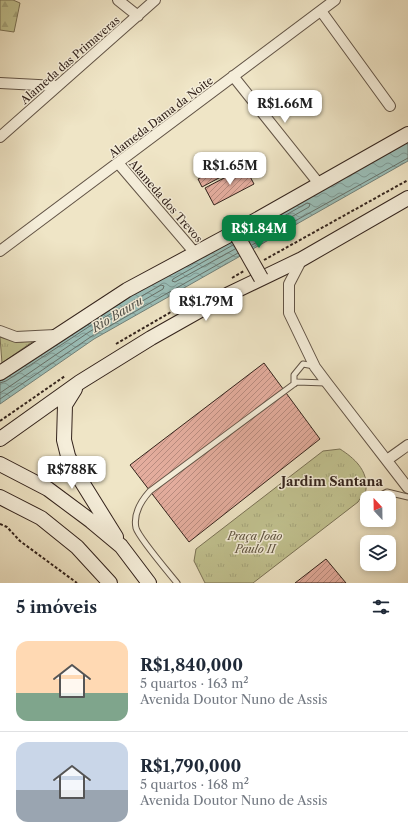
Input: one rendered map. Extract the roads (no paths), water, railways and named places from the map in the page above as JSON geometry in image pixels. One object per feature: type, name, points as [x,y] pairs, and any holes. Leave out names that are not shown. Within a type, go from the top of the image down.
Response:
[{"type":"main road","points":[[0,371],[127,290],[320,185],[408,134]]},
{"type":"main road","points":[[0,439],[80,382],[150,338],[261,278],[302,259],[408,198]]},
{"type":"main road","points":[[235,232],[261,278]]},
{"type":"main road","points":[[80,382],[65,405],[64,440],[68,456],[75,472],[121,546],[149,583]]},
{"type":"main road","points":[[0,464],[48,488],[121,546]]},
{"type":"main road","points":[[0,497],[41,518],[77,546],[110,583]]},
{"type":"street","points":[[118,0],[138,16]]},
{"type":"street","name":"Alameda das Primaveras","points":[[0,137],[155,0]]},
{"type":"street","name":"Alameda Dama da Noite","points":[[0,251],[335,0]]},
{"type":"street","points":[[321,11],[390,106]]},
{"type":"street","points":[[233,76],[320,185]]},
{"type":"street","points":[[0,83],[57,86]]},
{"type":"street","name":"Alameda dos Trevos","points":[[118,164],[195,253]]},
{"type":"street","points":[[302,259],[289,284],[289,313],[315,367],[408,488]]},
{"type":"street","points":[[0,331],[16,337],[55,335]]},
{"type":"street","points":[[387,460],[408,444]]},
{"type":"lane","points":[[294,384],[294,375],[303,364],[315,367]]},
{"type":"lane","points":[[177,583],[136,528],[141,501],[150,491],[297,382],[326,383]]},
{"type":"lane","points":[[396,494],[408,497]]},
{"type":"water","name":"Rio Bauru","points":[[408,138],[408,161],[94,339],[0,404],[0,375],[88,316]]},
{"type":"district","name":"Jardim Santana","points":[[332,481]]},
{"type":"park label","name":"Praça João Paulo II","points":[[255,542]]}]
